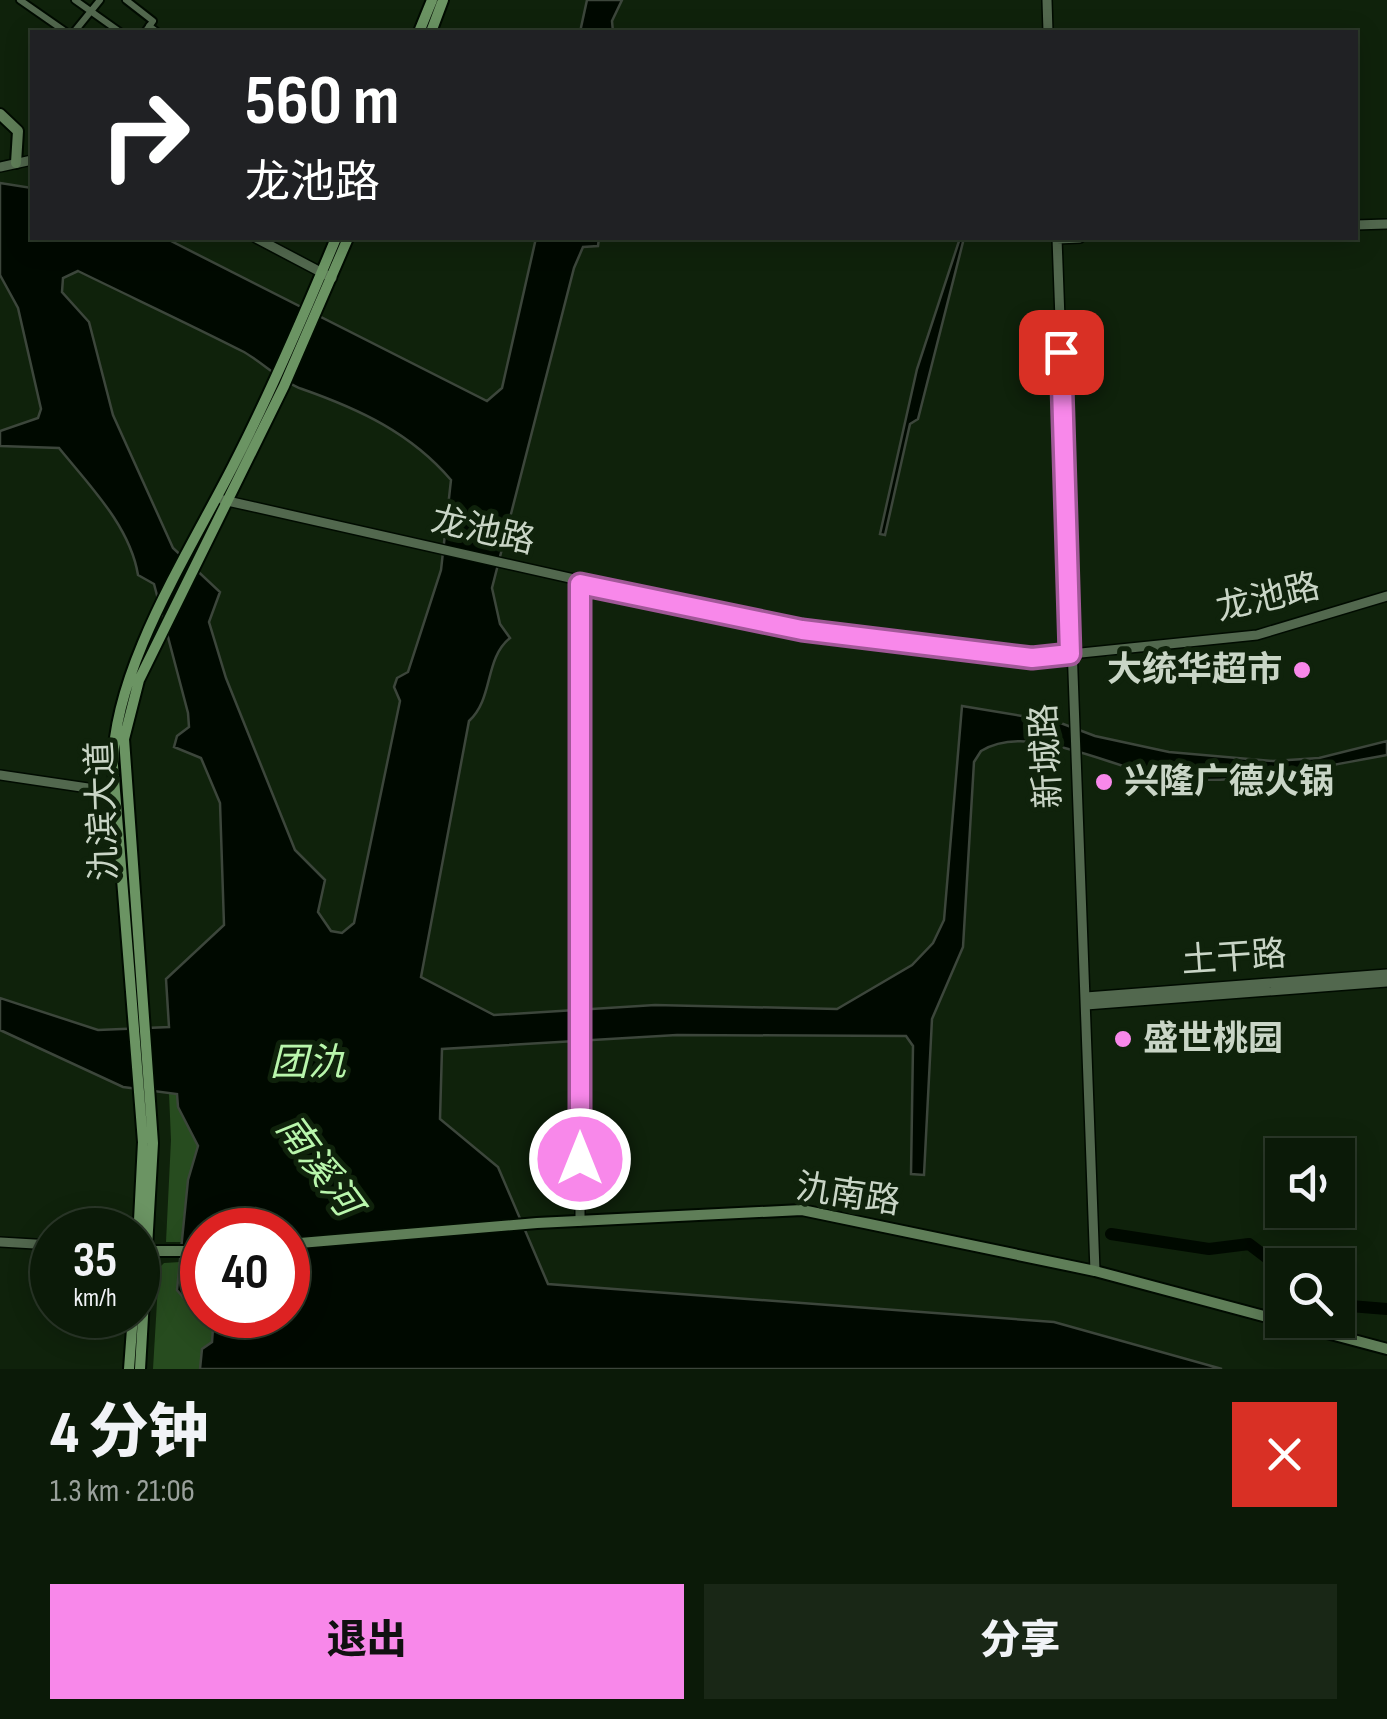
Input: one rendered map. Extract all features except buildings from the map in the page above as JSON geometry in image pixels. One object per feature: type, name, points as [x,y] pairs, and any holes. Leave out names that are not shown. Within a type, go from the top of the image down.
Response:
[{"type":"main road","points":[[420,30],[432,0]]},
{"type":"main road","points":[[432,30],[443,0]]},
{"type":"main road","points":[[0,114],[30,139]]},
{"type":"main road","points":[[16,163],[18,131]]},
{"type":"main road","name":"氿滨大道","points":[[327,275],[336,240]]},
{"type":"main road","name":"氿滨大道","points":[[140,1025],[115,792],[113,740],[118,710],[195,556],[228,501],[327,275],[347,240]]},
{"type":"main road","name":"氿滨大道","points":[[195,556],[216,498],[279,384]]},
{"type":"main road","name":"氿滨大道","points":[[144,1208],[146,1105],[122,765],[129,711],[149,647]]},
{"type":"main road","name":"氿滨大道","points":[[140,1208],[146,1105]]},
{"type":"main road","name":"氿南路","points":[[310,1242],[537,1223],[802,1210],[1094,1271],[1387,1350]]},
{"type":"main road","points":[[129,1369],[131,1338]]},
{"type":"main road","name":"氿滨大道","points":[[140,1369],[141,1338]]},
{"type":"street","points":[[20,0],[63,30]]},
{"type":"street","points":[[76,0],[117,30]]},
{"type":"street","points":[[76,30],[100,0]]},
{"type":"street","points":[[126,0],[153,21],[147,29]]},
{"type":"street","points":[[1046,0],[1048,30]]},
{"type":"street","points":[[0,168],[30,160]]},
{"type":"street","points":[[1358,226],[1387,224]]},
{"type":"street","points":[[260,240],[327,275]]},
{"type":"street","name":"新城路","points":[[1057,240],[1094,1271]]},
{"type":"street","name":"龙池路","points":[[216,498],[512,564],[580,584],[802,630],[1032,658],[1257,635],[1387,596]]},
{"type":"street","points":[[580,584],[580,1221]]},
{"type":"street","points":[[0,775],[115,792]]},
{"type":"street","name":"土干路","points":[[1086,1001],[1387,974]]},
{"type":"street","name":"土干路","points":[[1086,1001],[1387,982]]},
{"type":"street","points":[[0,1242],[30,1244]]},
{"type":"green space","points":[[169,1093],[177,1094],[178,1107],[198,1146],[185,1208],[180,1208],[180,1242],[166,1242]]},
{"type":"green space","points":[[180,1262],[180,1338],[212,1338],[202,1350],[200,1369],[153,1369],[155,1338],[160,1338],[160,1267]]},
{"type":"water","points":[[587,0],[622,0],[612,21],[613,30],[580,30]]},
{"type":"water","points":[[0,183],[30,188],[30,240],[169,240],[487,401],[502,388],[536,240],[599,240],[598,246],[583,247],[574,268],[492,588],[500,624],[510,638],[496,657],[482,701],[469,721],[421,977],[494,1015],[655,1005],[837,1009],[912,965],[933,943],[944,920],[962,706],[1058,722],[1095,736],[1169,752],[1273,761],[1319,758],[1387,741],[1387,755],[1280,774],[1199,780],[1150,774],[1049,744],[1002,743],[981,751],[974,762],[963,947],[932,1019],[924,1175],[911,1174],[913,1046],[906,1036],[677,1035],[442,1049],[440,1119],[498,1167],[548,1284],[1054,1322],[1222,1369],[200,1369],[202,1349],[212,1338],[310,1338],[310,1208],[185,1208],[198,1146],[178,1107],[177,1094],[123,1087],[0,1030],[0,998],[98,1030],[169,1027],[166,979],[224,925],[220,803],[201,758],[174,747],[177,736],[189,727],[188,713],[154,584],[138,575],[134,557],[117,523],[59,448],[0,446],[0,431],[38,418],[41,409],[18,308],[0,275]],"holes":[[[78,271],[244,352],[280,377],[383,424],[419,449],[451,480],[441,570],[408,672],[397,678],[394,687],[400,701],[354,923],[342,933],[331,931],[318,912],[325,880],[295,850],[226,678],[209,622],[220,592],[173,548],[113,415],[89,322],[62,292],[63,278]]]},
{"type":"water","points":[[959,240],[963,240],[918,419],[910,424],[885,535],[880,534],[917,369]]},
{"type":"waterway","points":[[1111,1234],[1209,1249],[1249,1244],[1265,1256]]},
{"type":"waterway","points":[[1355,1306],[1387,1309]]},
{"type":"place","name":"大统华超市","points":[[1302,670]]},
{"type":"place","name":"兴隆广德火锅","points":[[1104,782]]},
{"type":"place","name":"盛世桃园","points":[[1123,1039]]},
{"type":"route","points":[[580,1159],[580,584],[802,630],[1032,658],[1070,654],[1061,352]]},
{"type":"water label","name":"团氿","points":[[308,1063]]},
{"type":"water label","name":"南溪河","points":[[318,1166]]}]
